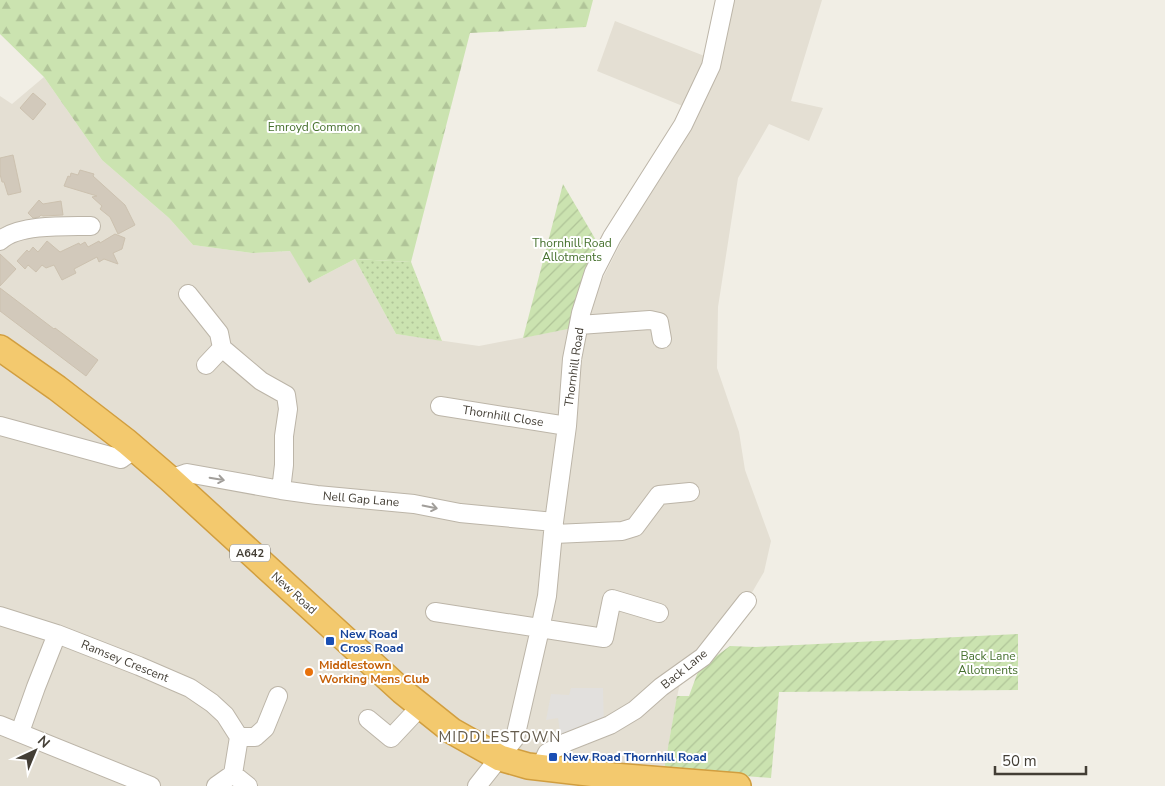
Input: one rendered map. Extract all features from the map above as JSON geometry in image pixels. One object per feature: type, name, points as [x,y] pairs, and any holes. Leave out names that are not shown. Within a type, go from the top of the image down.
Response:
[{"type":"highway","name":"New Road","points":[[0,348],[57,388],[135,449],[402,691],[452,731],[500,758],[534,767],[738,786]]},
{"type":"street","name":"Thornhill Road","points":[[477,786],[515,738],[540,629],[547,596],[567,426],[572,359],[581,313],[594,272],[612,236],[683,126],[711,66],[725,0]]},
{"type":"street","points":[[0,241],[4,236],[21,230],[91,226]]},
{"type":"street","points":[[188,294],[220,341],[261,381],[286,395],[288,408],[284,436],[284,465],[281,490]]},
{"type":"street","points":[[579,325],[650,320],[659,322],[662,339]]},
{"type":"street","points":[[206,365],[220,341]]},
{"type":"street","name":"Thornhill Close","points":[[440,406],[567,426]]},
{"type":"street","points":[[0,426],[121,459],[135,449]]},
{"type":"street","name":"Nell Gap Lane","points":[[170,479],[187,473],[317,495],[414,504],[554,528],[622,531],[634,527],[659,495],[690,492]]},
{"type":"street","points":[[435,612],[604,638],[612,599],[659,612]]},
{"type":"street","name":"Back Lane","points":[[534,767],[548,754],[566,742],[610,725],[635,710],[661,687],[703,657],[747,601]]},
{"type":"street","name":"Ramsey Crescent","points":[[0,616],[57,634],[190,688],[212,703],[225,715],[239,737]]},
{"type":"street","points":[[20,732],[57,634]]},
{"type":"street","points":[[216,786],[233,774],[239,737],[255,738],[265,728],[278,696]]},
{"type":"street","points":[[368,719],[391,738],[421,706]]},
{"type":"street","points":[[0,725],[151,786]]},
{"type":"street","points":[[233,774],[248,786]]},
{"type":"shaded area","points":[[725,0],[822,0],[791,101],[823,108],[809,141],[769,124],[738,178],[718,307],[717,368],[739,432],[745,470],[771,541],[764,572],[747,601],[685,665],[678,692],[664,770],[654,786],[0,786],[0,96],[12,104],[44,77],[102,160],[169,218],[193,245],[252,253],[291,251],[309,283],[355,259],[396,334],[479,346],[573,328],[579,325],[639,207],[685,107],[597,71],[615,21],[707,57]]},
{"type":"shaded area","points":[[571,688],[603,688],[604,731],[562,748],[558,718],[546,720],[551,694],[569,695]]},
{"type":"green space","name":"Emroyd Common","points":[[0,0],[593,0],[586,27],[470,33],[411,262],[355,259],[309,283],[290,251],[252,253],[193,245],[169,218],[102,160],[44,77],[0,34]]},
{"type":"green space","name":"Thornhill Road Allotments","points":[[563,184],[600,247],[573,328],[523,338]]},
{"type":"green space","points":[[355,259],[411,262],[442,341],[396,334]]},
{"type":"green space","name":"Back Lane Allotments","points":[[1018,634],[1018,690],[779,692],[771,778],[664,770],[677,696],[689,696],[699,669],[730,646],[756,647]]},
{"type":"building","points":[[33,93],[46,104],[33,120],[20,108]]},
{"type":"building","points":[[13,155],[21,192],[8,195],[0,174],[0,158]]},
{"type":"building","points":[[80,170],[94,174],[93,176],[125,205],[135,225],[118,234],[110,217],[100,209],[102,206],[92,197],[97,196],[64,186],[71,173],[78,175]]},
{"type":"building","points":[[39,200],[43,204],[61,201],[63,215],[41,215],[33,218],[28,213]]},
{"type":"building","points":[[115,234],[125,238],[122,249],[113,253],[118,264],[104,259],[99,262],[97,257],[74,269],[76,273],[62,280],[54,265],[46,268],[42,265],[36,272],[28,265],[25,269],[17,261],[27,250],[29,252],[33,247],[38,252],[47,241],[60,252],[79,243],[80,245],[85,242],[88,247],[99,241],[100,243]]},
{"type":"building","points":[[0,254],[16,269],[0,286]]},
{"type":"building","points":[[0,288],[98,360],[86,376],[0,311]]},
{"type":"place","name":"New Road Cross Road","points":[[330,641]]},
{"type":"place","name":"Middlestown Working Mens Club","points":[[309,672]]},
{"type":"place","name":"New Road Thornhill Road","points":[[553,757]]},
{"type":"district","name":"MIDDLESTOWN","points":[[500,737]]}]
